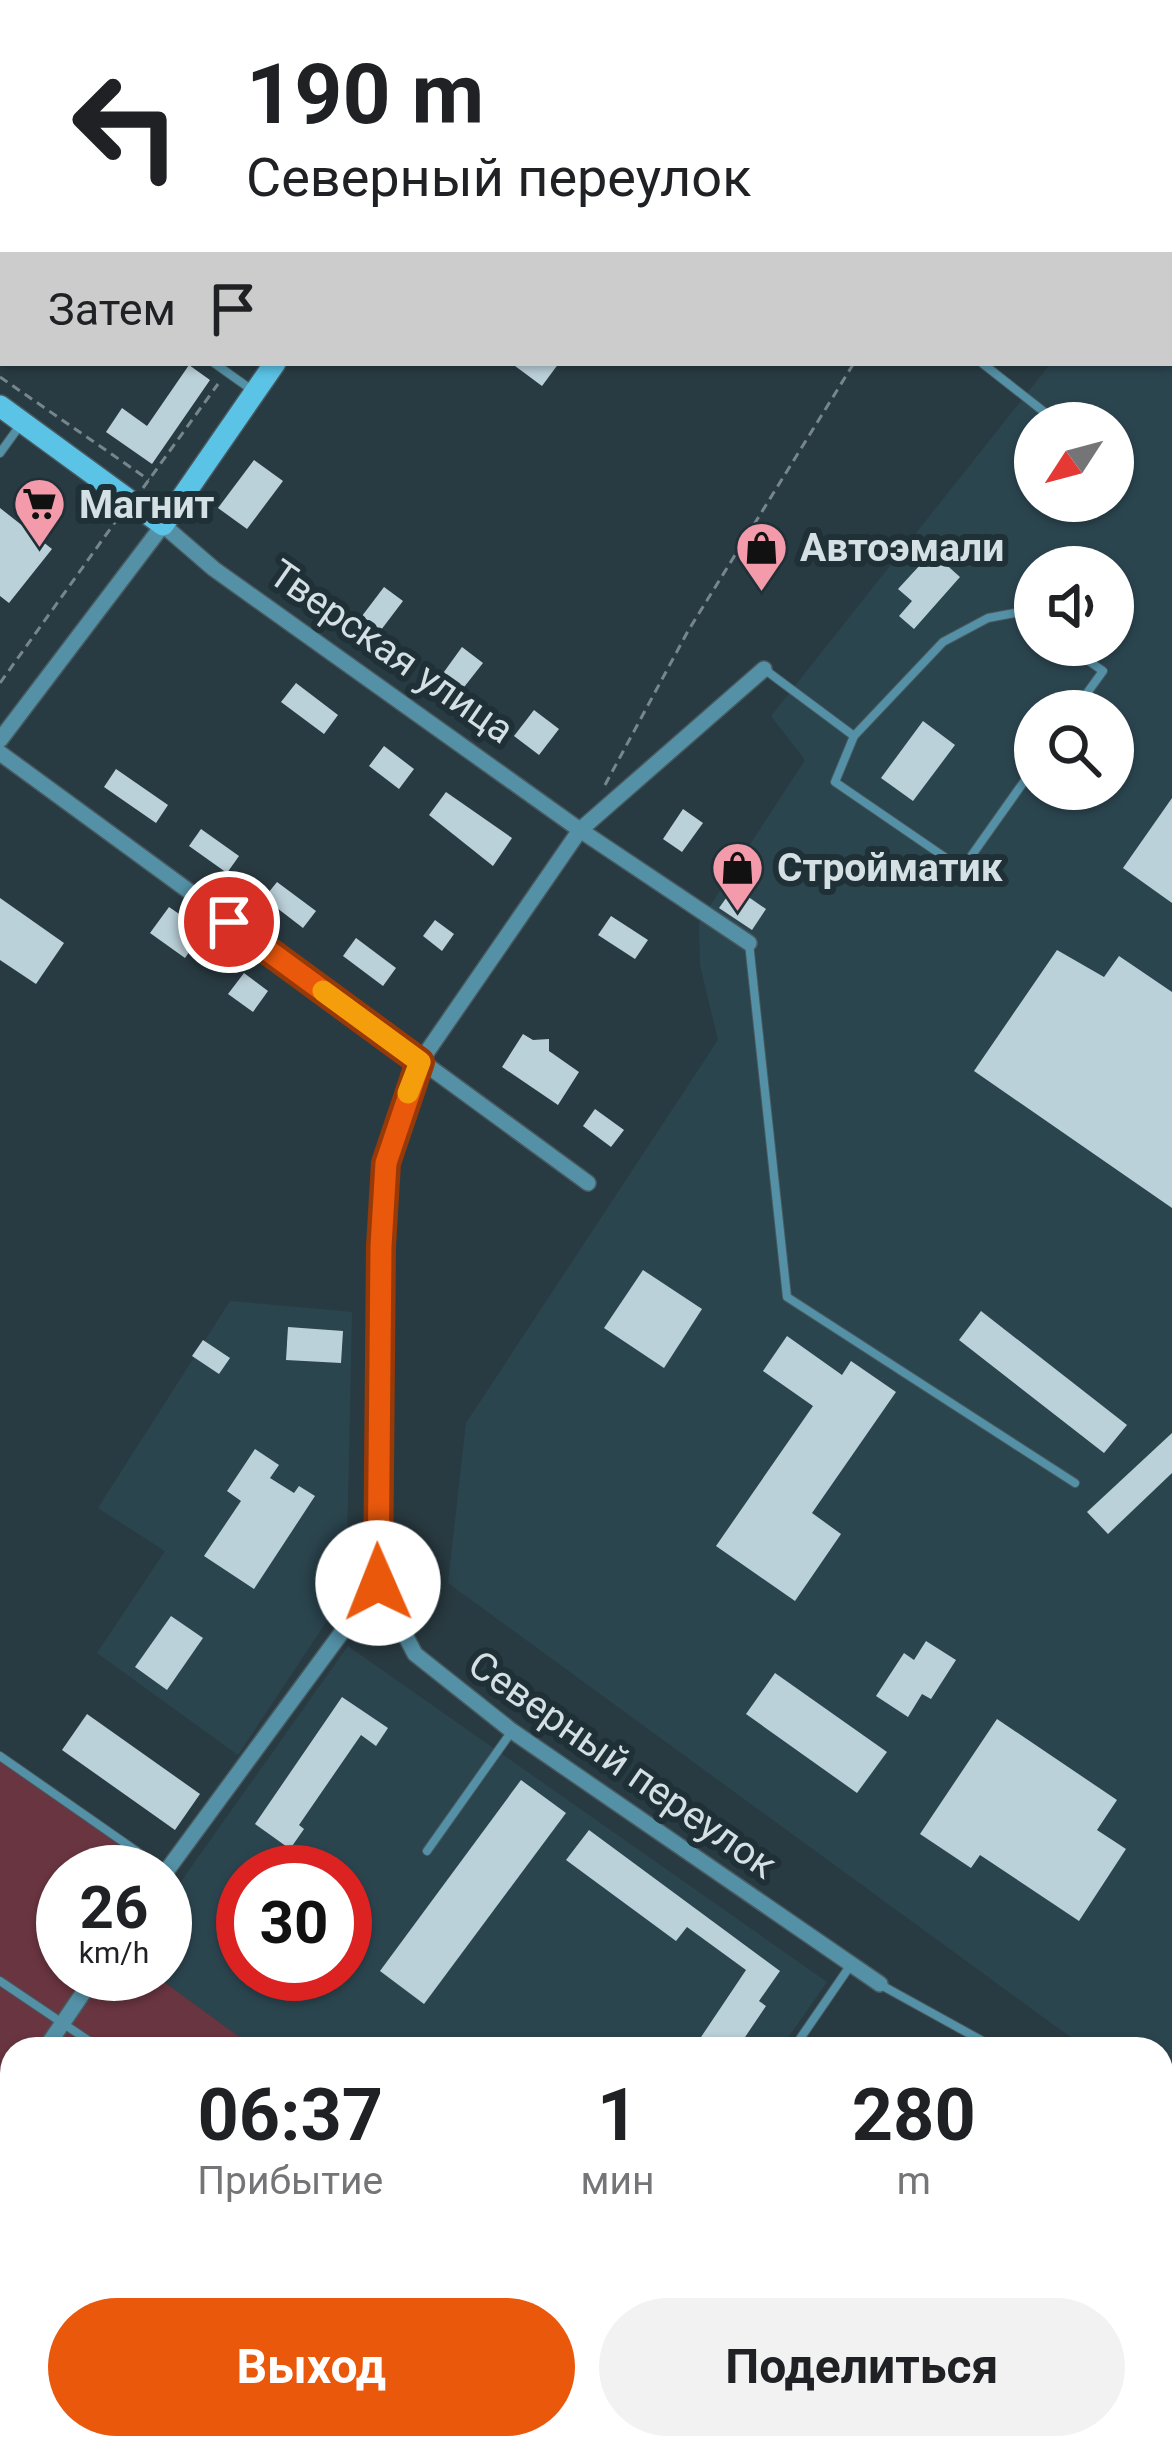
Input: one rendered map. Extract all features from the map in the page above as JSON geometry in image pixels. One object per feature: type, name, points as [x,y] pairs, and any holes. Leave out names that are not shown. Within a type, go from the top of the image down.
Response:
[{"type":"main road","points":[[163,525],[273,366]]},
{"type":"main road","name":"Тверская улица","points":[[0,406],[163,525]]},
{"type":"street","points":[[0,740],[163,525]]},
{"type":"street","name":"Тверская улица","points":[[163,525],[214,569],[580,830],[749,944]]},
{"type":"street","name":"Северный переулок","points":[[764,669],[580,830],[420,1062],[386,1163],[378,1583],[415,1654],[512,1731],[880,1984]]},
{"type":"street","points":[[0,753],[588,1183]]},
{"type":"street","points":[[186,1845],[378,1583]]},
{"type":"street","points":[[53,2037],[78,2001]]},
{"type":"lane","points":[[218,366],[255,392]]},
{"type":"lane","points":[[986,366],[1032,402]]},
{"type":"lane","points":[[0,453],[22,422]]},
{"type":"lane","points":[[1014,612],[988,618],[943,642],[854,736],[835,782],[962,869],[1014,796]]},
{"type":"lane","points":[[1089,690],[1102,671],[1095,666]]},
{"type":"lane","points":[[764,669],[854,736]]},
{"type":"lane","points":[[749,944],[787,1297],[1075,1483]]},
{"type":"lane","points":[[427,1851],[512,1731]]},
{"type":"lane","points":[[0,1756],[126,1845]]},
{"type":"lane","points":[[801,2037],[851,1965]]},
{"type":"lane","points":[[0,1981],[83,2037]]},
{"type":"lane","points":[[880,1984],[975,2037]]},
{"type":"path","points":[[602,790],[688,631],[852,366]]},
{"type":"path","points":[[0,683],[131,500],[151,482],[226,372]]},
{"type":"path","points":[[0,377],[151,482]]},
{"type":"shaded area","points":[[1049,366],[1172,366],[1172,2037],[1071,2037],[448,1583],[466,1423],[718,1040],[700,965],[699,923],[805,760],[771,716],[1014,410],[1014,522],[1134,522],[1134,402],[1020,402]]},
{"type":"shaded area","points":[[230,1301],[352,1312],[346,1592],[238,1755],[97,1653],[165,1551],[98,1508]]},
{"type":"shaded area","points":[[348,1646],[827,1982],[788,2037],[240,2037],[190,2001],[192,1866]]},
{"type":"shaded area","points":[[0,1752],[134,1845],[36,1845],[36,2001],[190,2001],[240,2037],[0,2037]]},
{"type":"building","points":[[188,366],[210,380],[152,464],[106,432],[122,408],[147,426]]},
{"type":"building","points":[[515,366],[557,366],[542,386]]},
{"type":"building","points":[[254,460],[283,481],[247,529],[218,508]]},
{"type":"building","points":[[0,508],[52,549],[9,603],[0,596]]},
{"type":"building","points":[[932,552],[960,577],[914,629],[899,616],[912,601],[898,589]]},
{"type":"building","points":[[384,587],[403,601],[381,630],[362,616]]},
{"type":"building","points":[[462,647],[483,663],[461,691],[441,676]]},
{"type":"building","points":[[296,683],[338,715],[324,734],[281,702]]},
{"type":"building","points":[[534,710],[559,729],[539,755],[514,736]]},
{"type":"building","points":[[923,721],[955,745],[913,801],[881,778]]},
{"type":"building","points":[[384,746],[414,769],[399,789],[369,766]]},
{"type":"building","points":[[116,769],[168,805],[156,823],[104,787]]},
{"type":"building","points":[[446,792],[512,838],[493,866],[429,815]]},
{"type":"building","points":[[1172,798],[1172,903],[1123,868]]},
{"type":"building","points":[[683,809],[703,823],[682,852],[663,839]]},
{"type":"building","points":[[201,829],[239,856],[227,873],[189,846]]},
{"type":"building","points":[[277,882],[316,911],[303,928],[264,898]]},
{"type":"building","points":[[734,887],[766,909],[752,930],[719,908]]},
{"type":"building","points":[[0,898],[64,943],[36,984],[0,960]]},
{"type":"building","points":[[169,907],[204,931],[185,958],[150,933]]},
{"type":"building","points":[[611,916],[648,940],[635,959],[598,935]]},
{"type":"building","points":[[435,920],[454,934],[442,951],[423,936]]},
{"type":"building","points":[[356,938],[396,968],[383,986],[343,956]]},
{"type":"building","points":[[1057,950],[1104,977],[1119,956],[1172,992],[1172,1208],[974,1071]]},
{"type":"building","points":[[244,973],[268,991],[253,1012],[228,994]]},
{"type":"building","points":[[523,1034],[533,1040],[549,1039],[549,1051],[579,1072],[558,1105],[502,1067]]},
{"type":"building","points":[[595,1109],[624,1130],[611,1147],[583,1126]]},
{"type":"building","points":[[643,1270],[702,1309],[664,1368],[604,1328]]},
{"type":"building","points":[[981,1311],[1127,1425],[1104,1453],[959,1340]]},
{"type":"building","points":[[288,1327],[343,1331],[341,1363],[286,1360]]},
{"type":"building","points":[[787,1336],[842,1375],[851,1361],[896,1392],[812,1513],[841,1534],[795,1601],[716,1546],[813,1406],[763,1371]]},
{"type":"building","points":[[203,1340],[230,1358],[219,1374],[192,1356]]},
{"type":"building","points":[[1172,1433],[1172,1473],[1108,1534],[1087,1512]]},
{"type":"building","points":[[255,1449],[279,1465],[270,1478],[294,1493],[299,1486],[315,1496],[254,1589],[204,1556],[241,1501],[227,1491]]},
{"type":"building","points":[[171,1616],[203,1638],[167,1690],[135,1667]]},
{"type":"building","points":[[926,1641],[956,1660],[931,1699],[922,1694],[908,1717],[876,1696],[904,1653],[914,1660]]},
{"type":"building","points":[[775,1673],[887,1752],[857,1793],[746,1714]]},
{"type":"building","points":[[342,1697],[388,1728],[376,1746],[361,1735],[299,1825],[304,1829],[293,1845],[284,1845],[255,1824]]},
{"type":"building","points":[[87,1714],[200,1794],[175,1830],[62,1750]]},
{"type":"building","points":[[997,1719],[1117,1800],[1097,1830],[1126,1849],[1079,1921],[980,1855],[971,1868],[920,1834]]},
{"type":"building","points":[[521,1780],[566,1813],[424,2004],[380,1971]]},
{"type":"building","points":[[589,1830],[780,1971],[759,2001],[766,2006],[745,2037],[701,2037],[746,1970],[687,1927],[676,1941],[566,1860]]},
{"type":"slow traffic","points":[[323,991],[420,1062],[408,1093]]},
{"type":"place","name":"Магнит","points":[[40,550]]},
{"type":"place","name":"Автоэмали","points":[[761,593]]},
{"type":"place","name":"Стройматик","points":[[738,913]]},
{"type":"route","points":[[229,922],[420,1062],[386,1163],[378,1583]]}]
